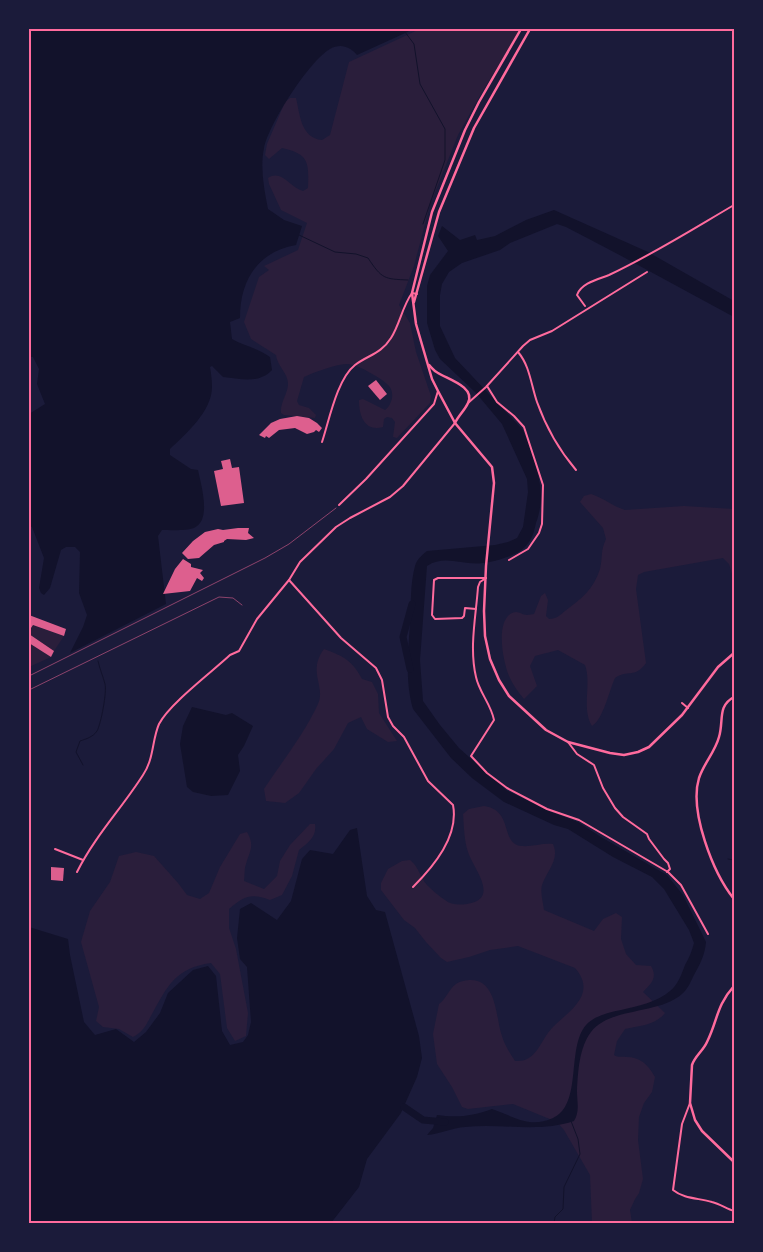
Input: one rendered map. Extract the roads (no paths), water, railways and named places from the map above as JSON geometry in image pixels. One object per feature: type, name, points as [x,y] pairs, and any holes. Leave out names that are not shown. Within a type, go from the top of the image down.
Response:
[{"type":"main road","points":[[521,29],[468,125],[437,199],[412,293],[415,316],[428,364],[438,391],[454,423],[492,467],[494,483],[486,566],[484,611],[490,659],[499,680],[509,696],[546,730],[568,742],[624,755],[649,747],[688,708],[718,667],[734,653]]},
{"type":"main road","points":[[414,303],[443,202],[474,128],[530,29]]},
{"type":"main road","points":[[437,199],[443,202]]},
{"type":"main road","points":[[428,228],[434,230]]},
{"type":"main road","points":[[428,364],[435,372],[458,382],[468,394],[468,404],[454,423]]},
{"type":"main road","points":[[734,697],[722,709],[719,736],[714,750],[704,765],[699,778],[697,794],[702,834],[718,874],[734,899]]},
{"type":"main road","points":[[734,986],[718,1009],[706,1045],[692,1065],[690,1103],[695,1120],[702,1131],[733,1161],[734,1168]]},
{"type":"street","points":[[584,306],[577,295],[583,287],[652,253],[734,205]]},
{"type":"street","points":[[468,404],[530,340],[552,331],[647,272]]},
{"type":"street","points":[[322,442],[341,384],[354,365],[383,350],[393,337],[406,302],[412,293],[417,294]]},
{"type":"street","points":[[518,352],[526,363],[547,427],[576,470]]},
{"type":"street","points":[[486,386],[497,402],[519,420],[524,427],[543,485],[542,524],[539,533],[528,550],[509,560]]},
{"type":"street","points":[[338,506],[366,479],[434,404],[438,391]]},
{"type":"street","points":[[77,872],[90,848],[144,774],[151,759],[160,722],[175,704],[230,655],[239,651],[256,619],[289,580],[300,562],[336,527],[390,497],[403,486],[454,423]]},
{"type":"street","points":[[476,609],[465,608],[462,618],[435,619],[432,615],[434,580],[438,578],[486,578]]},
{"type":"street","points":[[486,578],[480,582],[478,587],[474,659],[478,685],[490,704],[494,720],[471,756],[507,788],[547,809],[579,820],[667,872],[681,884],[708,934]]},
{"type":"street","points":[[289,580],[341,638],[376,668],[382,680],[390,722],[404,737],[428,781],[453,805],[454,824],[446,843],[424,876],[413,887]]},
{"type":"street","points":[[682,703],[688,708]]},
{"type":"street","points":[[568,742],[577,754],[594,764],[603,788],[615,808],[623,817],[647,834],[668,863],[670,869],[667,872]]},
{"type":"street","points":[[55,849],[83,860]]},
{"type":"street","points":[[690,1103],[682,1124],[674,1190],[679,1194],[716,1203],[734,1211]]},
{"type":"lane","points":[[29,690],[219,597],[233,598],[242,605]]},
{"type":"waterway","points":[[405,32],[414,44],[420,84],[445,129],[445,160],[423,224]]},
{"type":"waterway","points":[[299,235],[335,252],[356,254],[368,258],[380,274],[388,278],[408,280]]},
{"type":"waterway","points":[[410,669],[403,637],[412,604]]},
{"type":"waterway","points":[[83,765],[76,752],[80,741],[87,739],[97,731],[104,701],[105,684],[98,661]]},
{"type":"waterway","points":[[728,859],[734,860]]},
{"type":"waterway","points":[[404,1107],[423,1120],[445,1122]]},
{"type":"waterway","points":[[554,1223],[555,1217],[563,1209],[564,1187],[580,1154],[578,1139],[571,1121]]}]
